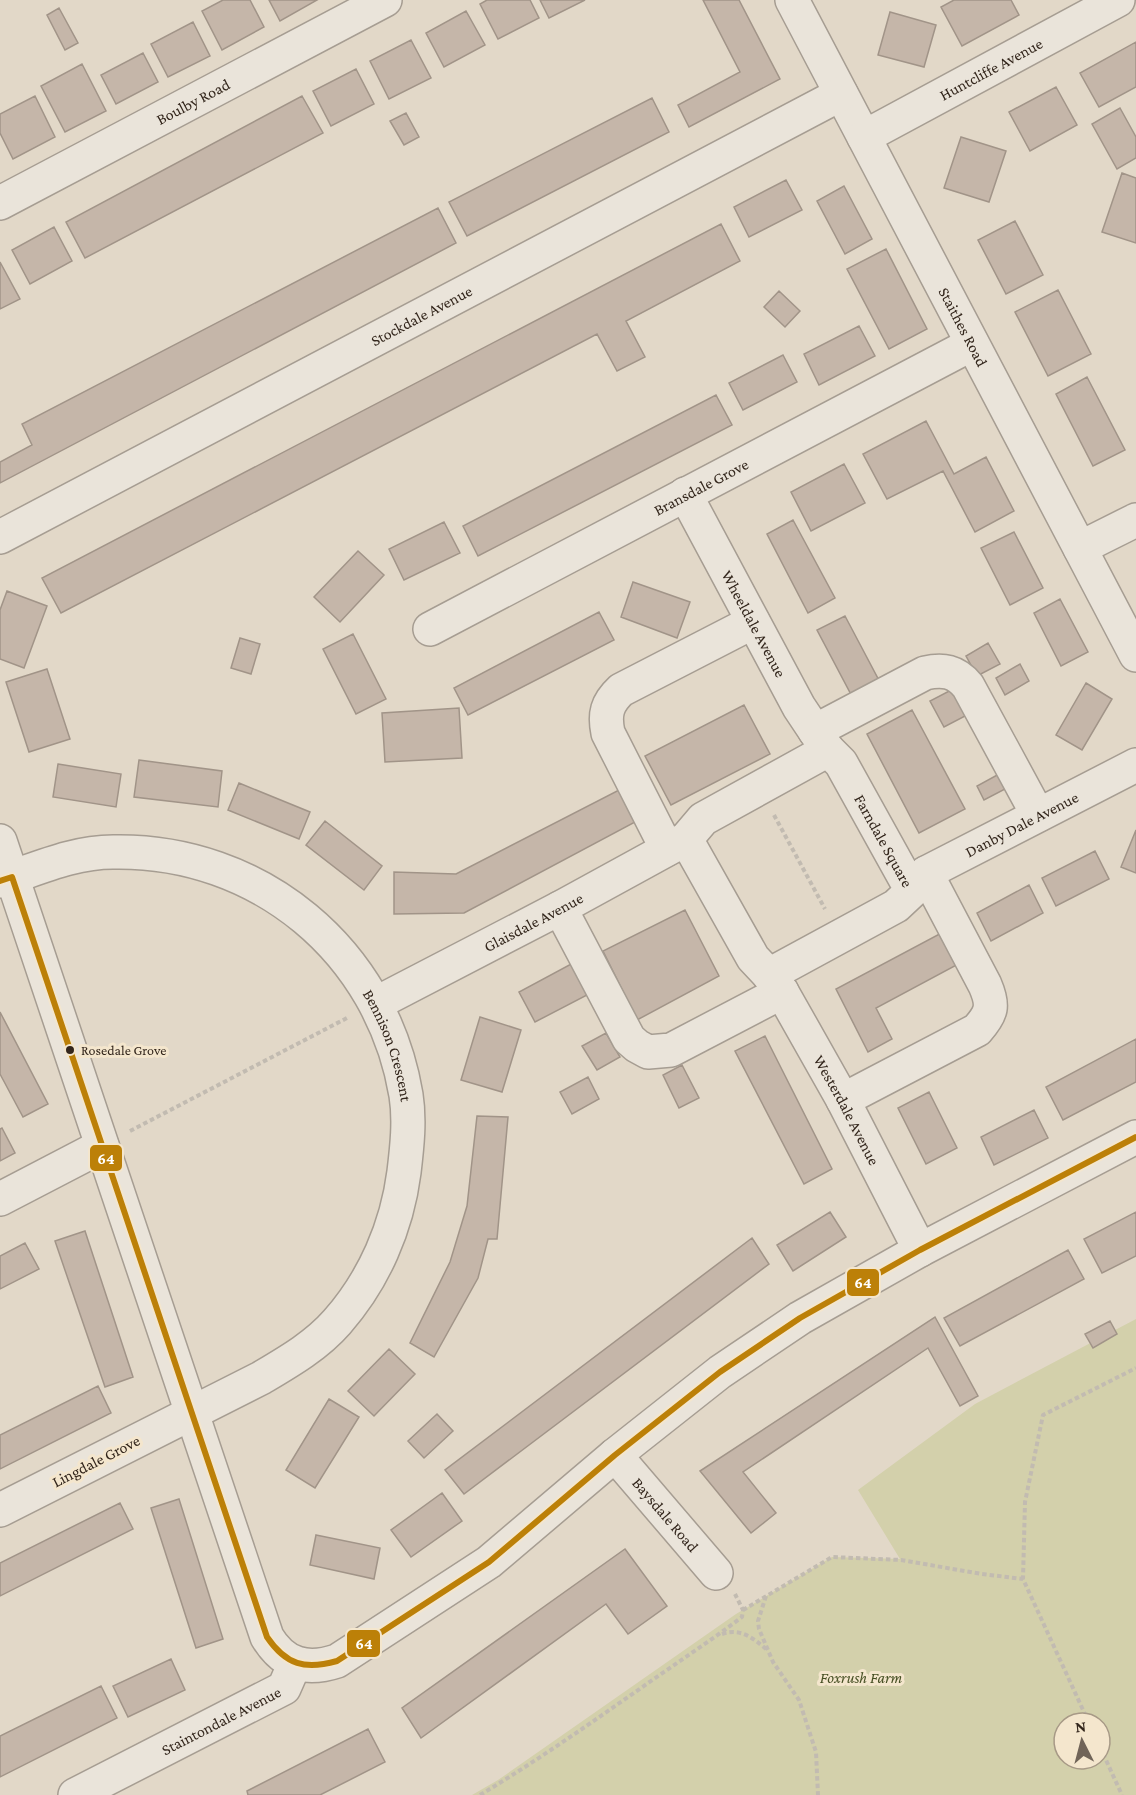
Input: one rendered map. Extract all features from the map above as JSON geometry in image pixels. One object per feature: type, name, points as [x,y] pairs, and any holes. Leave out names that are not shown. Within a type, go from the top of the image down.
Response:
[{"type":"street","name":"Boulby Road","points":[[0,203],[385,0]]},
{"type":"street","name":"Staithes Road","points":[[792,0],[1136,655]]},
{"type":"street","name":"Huntcliffe Avenue","points":[[864,137],[1118,0]]},
{"type":"street","name":"Stockdale Avenue","points":[[0,537],[841,94]]},
{"type":"street","name":"Bransdale Grove","points":[[430,629],[972,344]]},
{"type":"street","name":"Wheeldale Avenue","points":[[685,494],[799,707],[822,740]]},
{"type":"street","points":[[1080,548],[1136,520]]},
{"type":"street","points":[[753,622],[621,690],[607,708],[606,722],[608,733],[677,844],[753,958],[776,983]]},
{"type":"street","points":[[677,844],[704,819],[759,788],[822,740],[925,674],[937,670],[950,671],[961,677],[968,686],[1038,815]]},
{"type":"street","name":"Farndale Square","points":[[560,908],[629,1039],[648,1052],[671,1050],[776,983],[840,937],[896,906],[919,882],[841,763],[822,740]]},
{"type":"street","name":"Danby Dale Avenue","points":[[919,882],[1038,815],[1136,765]]},
{"type":"street","points":[[0,841],[6,879],[102,1146],[267,1637],[279,1653],[295,1663],[309,1666],[337,1661],[489,1562],[615,1455],[720,1372],[800,1318],[920,1250],[1136,1137]]},
{"type":"street","name":"Glaisdale Avenue","points":[[377,1003],[677,844]]},
{"type":"street","name":"Bennison Crescent","points":[[6,879],[70,856],[112,852],[160,854],[210,865],[264,889],[303,915],[356,971],[377,1003],[397,1054],[406,1097],[407,1147],[400,1198],[385,1247],[364,1287],[336,1323],[298,1357],[191,1412]]},
{"type":"street","points":[[843,1100],[977,1030],[991,1010],[991,1000],[985,985],[919,882]]},
{"type":"street","name":"Westerdale Avenue","points":[[776,983],[843,1100],[920,1250]]},
{"type":"street","points":[[0,1199],[102,1146]]},
{"type":"street","name":"Lingdale Grove","points":[[0,1510],[191,1412]]},
{"type":"street","name":"Baysdale Road","points":[[615,1455],[716,1573]]},
{"type":"street","name":"Staintondale Avenue","points":[[75,1795],[284,1688],[295,1663]]},
{"type":"path","points":[[759,788],[840,937]]},
{"type":"path","points":[[102,1146],[377,1003]]},
{"type":"path","points":[[1084,1711],[1023,1579],[1025,1502],[1043,1415],[1136,1368]]},
{"type":"path","points":[[743,1610],[832,1557],[901,1560],[1023,1579]]},
{"type":"path","points":[[480,1795],[516,1773],[742,1617],[743,1610],[740,1601],[726,1581],[716,1573]]},
{"type":"path","points":[[766,1596],[758,1621],[759,1629],[773,1662],[799,1700],[816,1752],[818,1795]]},
{"type":"path","points":[[718,1635],[731,1631],[743,1633],[767,1650]]},
{"type":"path","points":[[1111,1771],[1122,1795]]},
{"type":"green space","name":"Foxrush Farm","points":[[1136,1319],[1136,1795],[472,1795],[498,1780],[736,1614],[832,1557],[900,1559],[858,1490],[975,1404]]},
{"type":"building","points":[[223,0],[250,0],[264,27],[222,50],[202,11]]},
{"type":"building","points":[[269,0],[317,0],[280,21]]},
{"type":"building","points":[[487,0],[530,0],[539,18],[498,39],[480,4]]},
{"type":"building","points":[[540,0],[585,0],[549,18]]},
{"type":"building","points":[[703,0],[739,0],[780,79],[689,127],[678,105],[740,72]]},
{"type":"building","points":[[954,0],[1011,0],[1019,15],[962,46],[941,7]]},
{"type":"building","points":[[59,8],[78,43],[65,50],[47,15]]},
{"type":"building","points":[[466,11],[485,45],[444,67],[426,33]]},
{"type":"building","points":[[890,12],[936,25],[924,67],[878,55]]},
{"type":"building","points":[[193,22],[210,56],[168,77],[151,44]]},
{"type":"building","points":[[411,40],[431,78],[389,99],[370,61]]},
{"type":"building","points":[[1136,42],[1136,87],[1099,107],[1080,73]]},
{"type":"building","points":[[143,53],[158,82],[116,104],[101,75]]},
{"type":"building","points":[[82,64],[106,111],[65,132],[41,86]]},
{"type":"building","points":[[356,69],[374,104],[331,126],[313,91]]},
{"type":"building","points":[[1056,87],[1077,125],[1030,151],[1009,112]]},
{"type":"building","points":[[35,96],[55,137],[13,159],[0,133],[0,114]]},
{"type":"building","points":[[302,96],[323,133],[85,258],[66,222]]},
{"type":"building","points":[[652,98],[669,132],[467,236],[449,202]]},
{"type":"building","points":[[1120,108],[1136,137],[1136,158],[1117,169],[1092,124]]},
{"type":"building","points":[[406,113],[419,137],[404,145],[390,121]]},
{"type":"building","points":[[961,137],[1006,151],[989,202],[944,188]]},
{"type":"building","points":[[1122,173],[1136,178],[1136,243],[1102,232]]},
{"type":"building","points":[[786,180],[802,210],[749,237],[734,207]]},
{"type":"building","points":[[844,186],[872,239],[845,254],[817,201]]},
{"type":"building","points":[[438,208],[456,243],[0,483],[0,462],[32,445],[22,424]]},
{"type":"building","points":[[1015,221],[1043,275],[1006,294],[978,240]]},
{"type":"building","points":[[721,224],[740,261],[626,321],[645,357],[617,371],[597,334],[61,613],[42,578]]},
{"type":"building","points":[[54,227],[72,261],[30,284],[12,250]]},
{"type":"building","points":[[886,249],[927,329],[889,349],[847,269]]},
{"type":"building","points":[[0,262],[20,299],[0,309]]},
{"type":"building","points":[[1058,290],[1091,354],[1048,376],[1015,312]]},
{"type":"building","points":[[779,291],[800,311],[785,327],[764,307]]},
{"type":"building","points":[[859,326],[875,356],[819,385],[804,354]]},
{"type":"building","points":[[783,355],[797,382],[743,410],[729,383]]},
{"type":"building","points":[[1087,377],[1125,450],[1093,466],[1056,394]]},
{"type":"building","points":[[716,395],[732,425],[478,556],[463,526]]},
{"type":"building","points":[[926,421],[954,474],[986,457],[1014,511],[975,532],[943,471],[887,499],[863,454]]},
{"type":"building","points":[[844,464],[865,503],[811,531],[791,492]]},
{"type":"building","points":[[793,520],[835,598],[808,613],[767,534]]},
{"type":"building","points":[[444,522],[460,553],[404,580],[389,549]]},
{"type":"building","points":[[1014,532],[1043,588],[1010,605],[981,548]]},
{"type":"building","points":[[358,551],[384,575],[340,622],[314,597]]},
{"type":"building","points":[[633,582],[690,602],[677,638],[621,617]]},
{"type":"building","points":[[7,591],[47,606],[24,668],[0,659],[0,610]]},
{"type":"building","points":[[1060,599],[1088,652],[1061,666],[1034,613]]},
{"type":"building","points":[[599,612],[614,640],[468,715],[454,688]]},
{"type":"building","points":[[845,616],[883,688],[855,702],[817,630]]},
{"type":"building","points":[[353,634],[386,699],[356,714],[323,649]]},
{"type":"building","points":[[240,638],[260,644],[251,674],[231,668]]},
{"type":"building","points":[[988,643],[1000,664],[977,676],[966,656]]},
{"type":"building","points":[[1020,664],[1029,681],[1005,695],[996,678]]},
{"type":"building","points":[[47,669],[70,739],[29,752],[6,682]]},
{"type":"building","points":[[1086,683],[1112,699],[1082,750],[1056,735]]},
{"type":"building","points":[[955,688],[969,714],[944,727],[930,701]]},
{"type":"building","points":[[744,705],[770,754],[671,805],[645,756]]},
{"type":"building","points":[[459,708],[462,758],[385,762],[382,713]]},
{"type":"building","points":[[912,710],[965,809],[919,833],[867,734]]},
{"type":"building","points":[[139,760],[222,771],[218,807],[134,797]]},
{"type":"building","points":[[58,764],[121,774],[116,807],[53,797]]},
{"type":"building","points":[[999,774],[1007,788],[984,800],[977,786]]},
{"type":"building","points":[[239,783],[310,812],[299,839],[228,810]]},
{"type":"building","points":[[621,789],[637,821],[464,913],[394,914],[394,872],[456,874]]},
{"type":"building","points":[[325,821],[382,866],[364,890],[306,845]]},
{"type":"building","points":[[1136,830],[1136,873],[1121,867]]},
{"type":"building","points":[[1095,851],[1109,879],[1056,906],[1042,878]]},
{"type":"building","points":[[1029,885],[1043,913],[991,941],[977,913]]},
{"type":"building","points":[[685,910],[719,976],[637,1020],[603,951]]},
{"type":"building","points":[[947,930],[964,961],[876,1008],[892,1039],[868,1052],[836,989]]},
{"type":"building","points":[[573,963],[589,994],[535,1022],[519,992]]},
{"type":"building","points":[[0,1012],[48,1104],[23,1117],[0,1074]]},
{"type":"building","points":[[480,1017],[521,1030],[502,1092],[461,1080]]},
{"type":"building","points":[[606,1033],[620,1057],[597,1070],[582,1046]]},
{"type":"building","points":[[765,1036],[832,1169],[804,1184],[735,1051]]},
{"type":"building","points":[[1136,1039],[1136,1082],[1063,1120],[1046,1087]]},
{"type":"building","points":[[682,1065],[699,1098],[679,1108],[663,1075]]},
{"type":"building","points":[[588,1077],[599,1099],[572,1114],[560,1092]]},
{"type":"building","points":[[929,1092],[957,1148],[926,1164],[898,1108]]},
{"type":"building","points":[[1034,1110],[1048,1138],[994,1165],[981,1137]]},
{"type":"building","points":[[477,1116],[508,1117],[497,1239],[488,1239],[478,1278],[434,1357],[410,1343],[450,1262],[467,1206]]},
{"type":"building","points":[[2,1128],[15,1153],[0,1161],[0,1129]]},
{"type":"building","points":[[830,1212],[846,1237],[793,1271],[777,1245]]},
{"type":"building","points":[[1136,1212],[1136,1256],[1102,1273],[1084,1239]]},
{"type":"building","points":[[85,1231],[133,1377],[105,1387],[55,1241]]},
{"type":"building","points":[[752,1238],[769,1264],[464,1494],[445,1470]]},
{"type":"building","points":[[25,1243],[39,1269],[0,1289],[0,1256]]},
{"type":"building","points":[[1068,1250],[1084,1279],[960,1346],[944,1318]]},
{"type":"building","points":[[935,1317],[978,1396],[960,1406],[928,1348],[743,1472],[776,1513],[751,1533],[700,1471]]},
{"type":"building","points":[[1110,1321],[1117,1334],[1093,1348],[1085,1334]]},
{"type":"building","points":[[389,1349],[415,1374],[374,1416],[348,1391]]},
{"type":"building","points":[[98,1386],[111,1413],[0,1469],[0,1435]]},
{"type":"building","points":[[329,1399],[359,1417],[315,1488],[286,1470]]},
{"type":"building","points":[[437,1414],[453,1431],[424,1458],[408,1441]]},
{"type":"building","points":[[442,1493],[462,1521],[411,1557],[391,1530]]},
{"type":"building","points":[[179,1499],[223,1639],[196,1648],[151,1508]]},
{"type":"building","points":[[120,1503],[133,1529],[0,1596],[0,1563]]},
{"type":"building","points":[[316,1535],[380,1548],[374,1579],[310,1565]]},
{"type":"building","points":[[625,1549],[667,1606],[628,1634],[606,1604],[421,1738],[402,1708]]},
{"type":"building","points":[[171,1659],[185,1690],[128,1717],[113,1686]]},
{"type":"building","points":[[101,1686],[117,1718],[0,1777],[0,1736]]},
{"type":"building","points":[[368,1729],[385,1762],[320,1795],[248,1795],[247,1791]]},
{"type":"transit line","name":"64","points":[[0,881],[12,877],[267,1637],[281,1654],[297,1663],[315,1665],[337,1661],[489,1562],[615,1455],[720,1372],[800,1318],[920,1250],[1136,1137]]},
{"type":"place","name":"Rosedale Grove","points":[[70,1050]]}]
